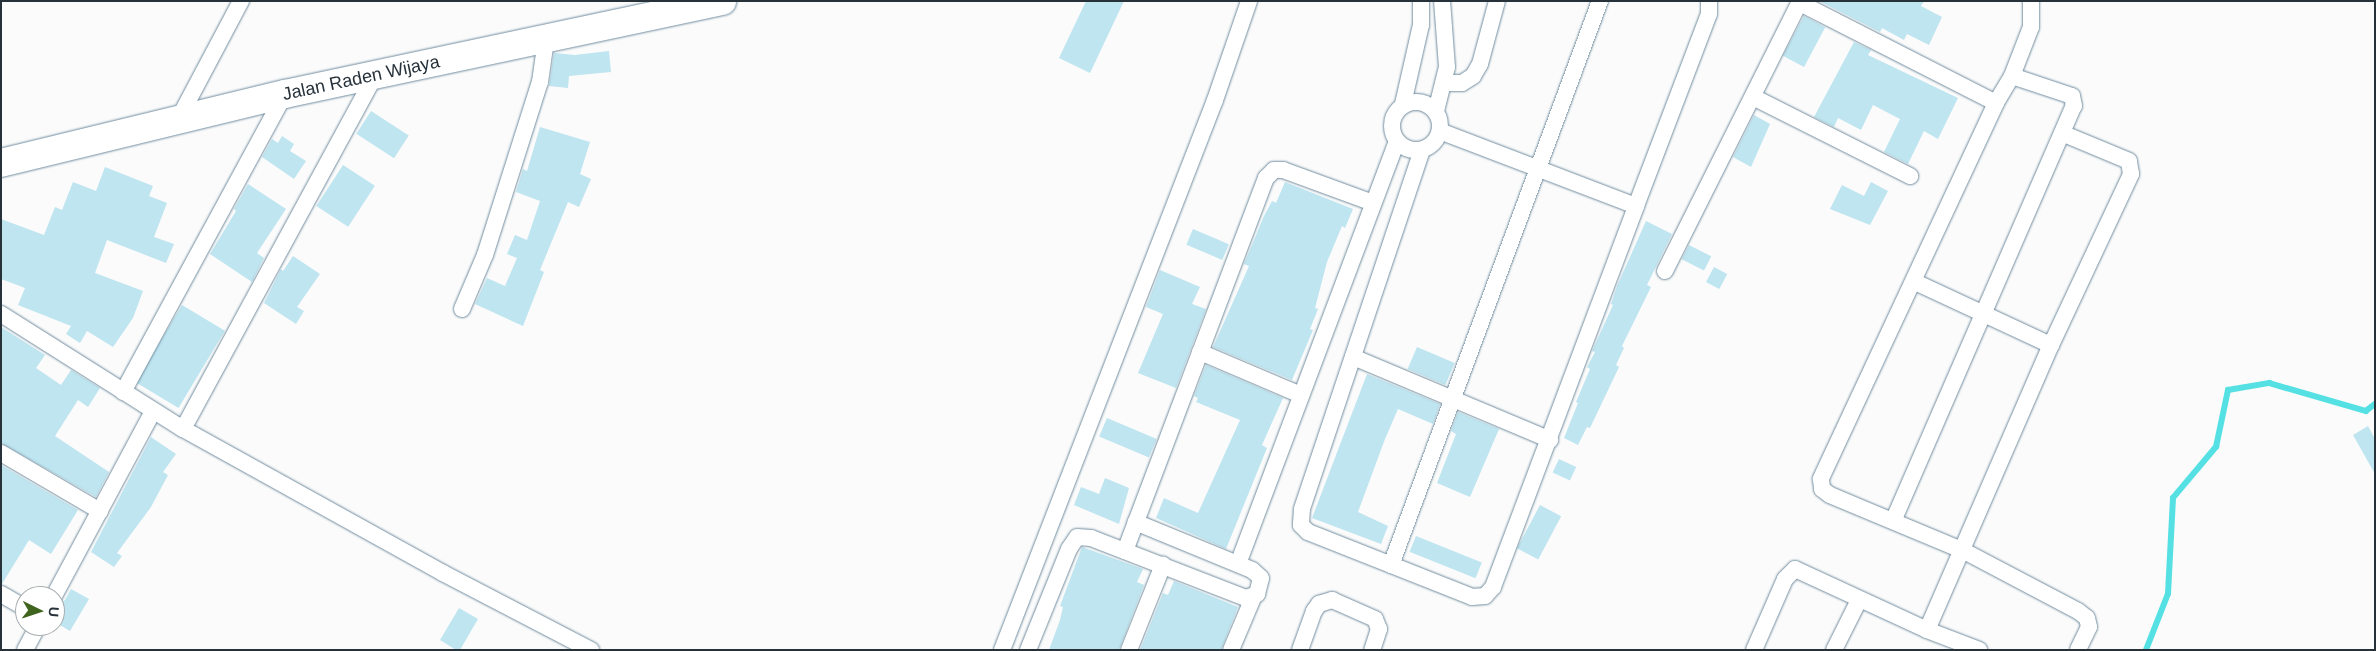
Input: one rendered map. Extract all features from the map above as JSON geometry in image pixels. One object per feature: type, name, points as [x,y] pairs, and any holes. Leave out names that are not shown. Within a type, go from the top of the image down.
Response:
[{"type":"highway","name":"Jalan Raden Wijaya","points":[[1,163],[286,94],[722,1]]},
{"type":"street","points":[[178,120],[241,1]]},
{"type":"street","points":[[1002,650],[1212,109],[1250,1]]},
{"type":"street","points":[[1238,564],[1397,142],[1392,122],[1404,104],[1421,25],[1421,1]]},
{"type":"street","points":[[1397,142],[1408,149],[1422,150],[1433,143],[1440,131],[1436,111],[1445,83],[1447,47],[1442,1]]},
{"type":"street","points":[[1445,83],[1462,83],[1473,76],[1480,64],[1497,1]]},
{"type":"street","points":[[1391,565],[1454,401],[1537,169],[1600,1]]},
{"type":"street","points":[[1422,150],[1302,509],[1301,525],[1308,532],[1472,597],[1486,596],[1493,587],[1550,440],[1709,14],[1709,1]]},
{"type":"street","points":[[2031,1],[2031,27],[2012,76],[1996,103],[1915,282],[1821,479],[1822,489],[1830,495],[1894,520],[1964,551],[2087,618],[2089,627],[2078,650]]},
{"type":"street","points":[[1665,271],[1800,2],[1996,103]]},
{"type":"street","points":[[462,309],[484,255],[540,82],[546,40]]},
{"type":"street","points":[[183,429],[375,75]]},
{"type":"street","points":[[1894,520],[1981,315],[2064,134],[2074,106],[2072,96],[2012,76]]},
{"type":"street","points":[[123,392],[286,94]]},
{"type":"street","points":[[1753,97],[1910,176]]},
{"type":"street","points":[[1404,104],[1421,102],[1436,111]]},
{"type":"street","points":[[1440,131],[1636,206]]},
{"type":"street","points":[[1927,630],[1964,551],[2051,345],[2131,174],[2129,161],[2064,134]]},
{"type":"street","points":[[1125,551],[1266,178],[1274,170],[1283,170],[1373,203]]},
{"type":"street","points":[[1915,282],[1981,315],[2051,345]]},
{"type":"street","points":[[1,314],[183,429],[442,573],[591,650]]},
{"type":"street","points":[[1200,352],[1301,395]]},
{"type":"street","points":[[1353,357],[1550,440]]},
{"type":"street","points":[[59,586],[153,411]]},
{"type":"street","points":[[1,453],[100,511]]},
{"type":"street","points":[[1135,522],[1238,564],[1261,578],[1261,587],[1253,598],[1231,650]]},
{"type":"street","points":[[1028,650],[1069,548],[1077,537],[1091,538],[1253,598]]},
{"type":"street","points":[[1129,650],[1163,566]]},
{"type":"street","points":[[1754,650],[1791,570],[1800,570],[1859,600],[1927,630],[1979,650]]},
{"type":"street","points":[[1,594],[15,602]]},
{"type":"street","points":[[1300,650],[1314,611],[1319,604],[1332,600],[1375,618],[1379,629],[1372,650]]},
{"type":"street","points":[[1834,650],[1859,600]]},
{"type":"street","points":[[25,650],[33,636]]},
{"type":"building","points":[[1086,1],[1124,1],[1090,73],[1059,58]]},
{"type":"building","points":[[1819,1],[1924,1],[1921,6],[1942,17],[1929,45],[1907,34],[1904,40],[1882,28],[1880,32]]},
{"type":"building","points":[[1804,16],[1825,27],[1804,67],[1783,56]]},
{"type":"building","points":[[1854,42],[1871,50],[1868,55],[1958,98],[1938,139],[1924,131],[1908,164],[1884,152],[1900,119],[1873,105],[1861,130],[1838,118],[1834,127],[1814,117]]},
{"type":"building","points":[[609,51],[611,72],[569,76],[568,88],[549,86],[554,53],[575,55]]},
{"type":"building","points":[[371,111],[409,136],[394,158],[356,134]]},
{"type":"building","points":[[1754,115],[1770,124],[1751,167],[1733,157]]},
{"type":"building","points":[[540,127],[590,142],[580,174],[591,179],[579,207],[568,202],[540,270],[544,272],[523,326],[475,304],[487,278],[505,286],[517,258],[507,254],[515,235],[527,240],[540,201],[516,192],[523,169],[527,171]]},
{"type":"building","points":[[282,136],[294,144],[290,151],[306,161],[294,179],[262,157],[272,139],[278,143]]},
{"type":"building","points":[[343,165],[375,186],[348,227],[316,206]]},
{"type":"building","points":[[105,167],[153,186],[149,196],[167,203],[154,237],[174,244],[166,263],[107,240],[95,273],[143,291],[133,318],[113,347],[87,331],[80,343],[66,334],[71,326],[18,305],[25,288],[1,279],[1,219],[44,235],[55,207],[62,210],[73,182],[96,191]]},
{"type":"building","points":[[1285,182],[1353,209],[1345,228],[1342,226],[1327,262],[1315,308],[1318,309],[1310,329],[1313,330],[1292,380],[1213,347],[1249,266],[1244,264],[1264,216],[1272,201],[1276,203]]},
{"type":"building","points":[[1871,182],[1888,191],[1870,225],[1830,209],[1842,185],[1864,196]]},
{"type":"building","points":[[248,184],[286,209],[257,253],[264,258],[252,282],[210,254],[236,211],[234,209]]},
{"type":"building","points":[[1646,221],[1672,234],[1647,285],[1651,287],[1622,346],[1624,348],[1616,365],[1619,367],[1590,428],[1587,427],[1578,445],[1564,438],[1590,369],[1587,367],[1595,352],[1592,351],[1613,305],[1611,304],[1617,286]]},
{"type":"building","points":[[1193,229],[1229,244],[1222,260],[1186,245]]},
{"type":"building","points":[[1689,245],[1711,256],[1704,271],[1682,259]]},
{"type":"building","points":[[293,256],[320,274],[297,307],[304,311],[296,324],[264,303],[281,269],[283,271]]},
{"type":"building","points":[[1714,267],[1727,274],[1719,289],[1706,282]]},
{"type":"building","points":[[1160,270],[1200,287],[1192,304],[1206,309],[1176,388],[1138,373],[1163,314],[1146,307]]},
{"type":"building","points":[[182,305],[225,331],[179,408],[136,382]]},
{"type":"building","points":[[1,327],[45,355],[36,368],[61,385],[71,370],[100,388],[88,407],[78,400],[55,436],[109,472],[96,497],[1,443]]},
{"type":"building","points":[[1417,347],[1455,363],[1445,385],[1408,369]]},
{"type":"building","points":[[1206,365],[1283,398],[1262,445],[1267,448],[1226,549],[1156,518],[1164,498],[1198,513],[1240,420],[1196,402],[1198,398],[1194,396]]},
{"type":"building","points":[[1367,374],[1440,404],[1433,424],[1398,409],[1385,439],[1358,512],[1388,526],[1381,544],[1312,518]]},
{"type":"building","points":[[1458,412],[1499,429],[1470,497],[1437,483],[1456,434],[1451,431]]},
{"type":"building","points":[[1107,418],[1157,439],[1149,458],[1099,436]]},
{"type":"building","points":[[2368,426],[2375,439],[2375,474],[2353,435]]},
{"type":"building","points":[[151,437],[176,454],[163,472],[168,475],[151,507],[117,553],[122,556],[114,567],[91,552]]},
{"type":"building","points":[[1559,459],[1576,467],[1570,481],[1553,473]]},
{"type":"building","points":[[1,465],[78,510],[51,554],[29,540],[2,584]]},
{"type":"building","points":[[1105,478],[1129,488],[1119,524],[1074,505],[1081,487],[1099,494]]},
{"type":"building","points":[[1540,505],[1561,516],[1538,560],[1517,548]]},
{"type":"building","points":[[1416,536],[1482,563],[1475,578],[1410,552]]},
{"type":"building","points":[[1082,547],[1143,569],[1137,582],[1144,585],[1119,650],[1049,650],[1060,620],[1063,607],[1060,606]]},
{"type":"building","points":[[1174,581],[1238,607],[1221,650],[1140,650],[1163,593],[1168,595]]},
{"type":"building","points":[[71,589],[89,599],[70,631],[65,628],[65,600]]},
{"type":"building","points":[[459,608],[478,619],[460,650],[456,650],[440,640]]},
{"type":"waterway","points":[[2146,650],[2168,594],[2173,498],[2216,447],[2228,390],[2269,383],[2366,411],[2375,404]]}]
